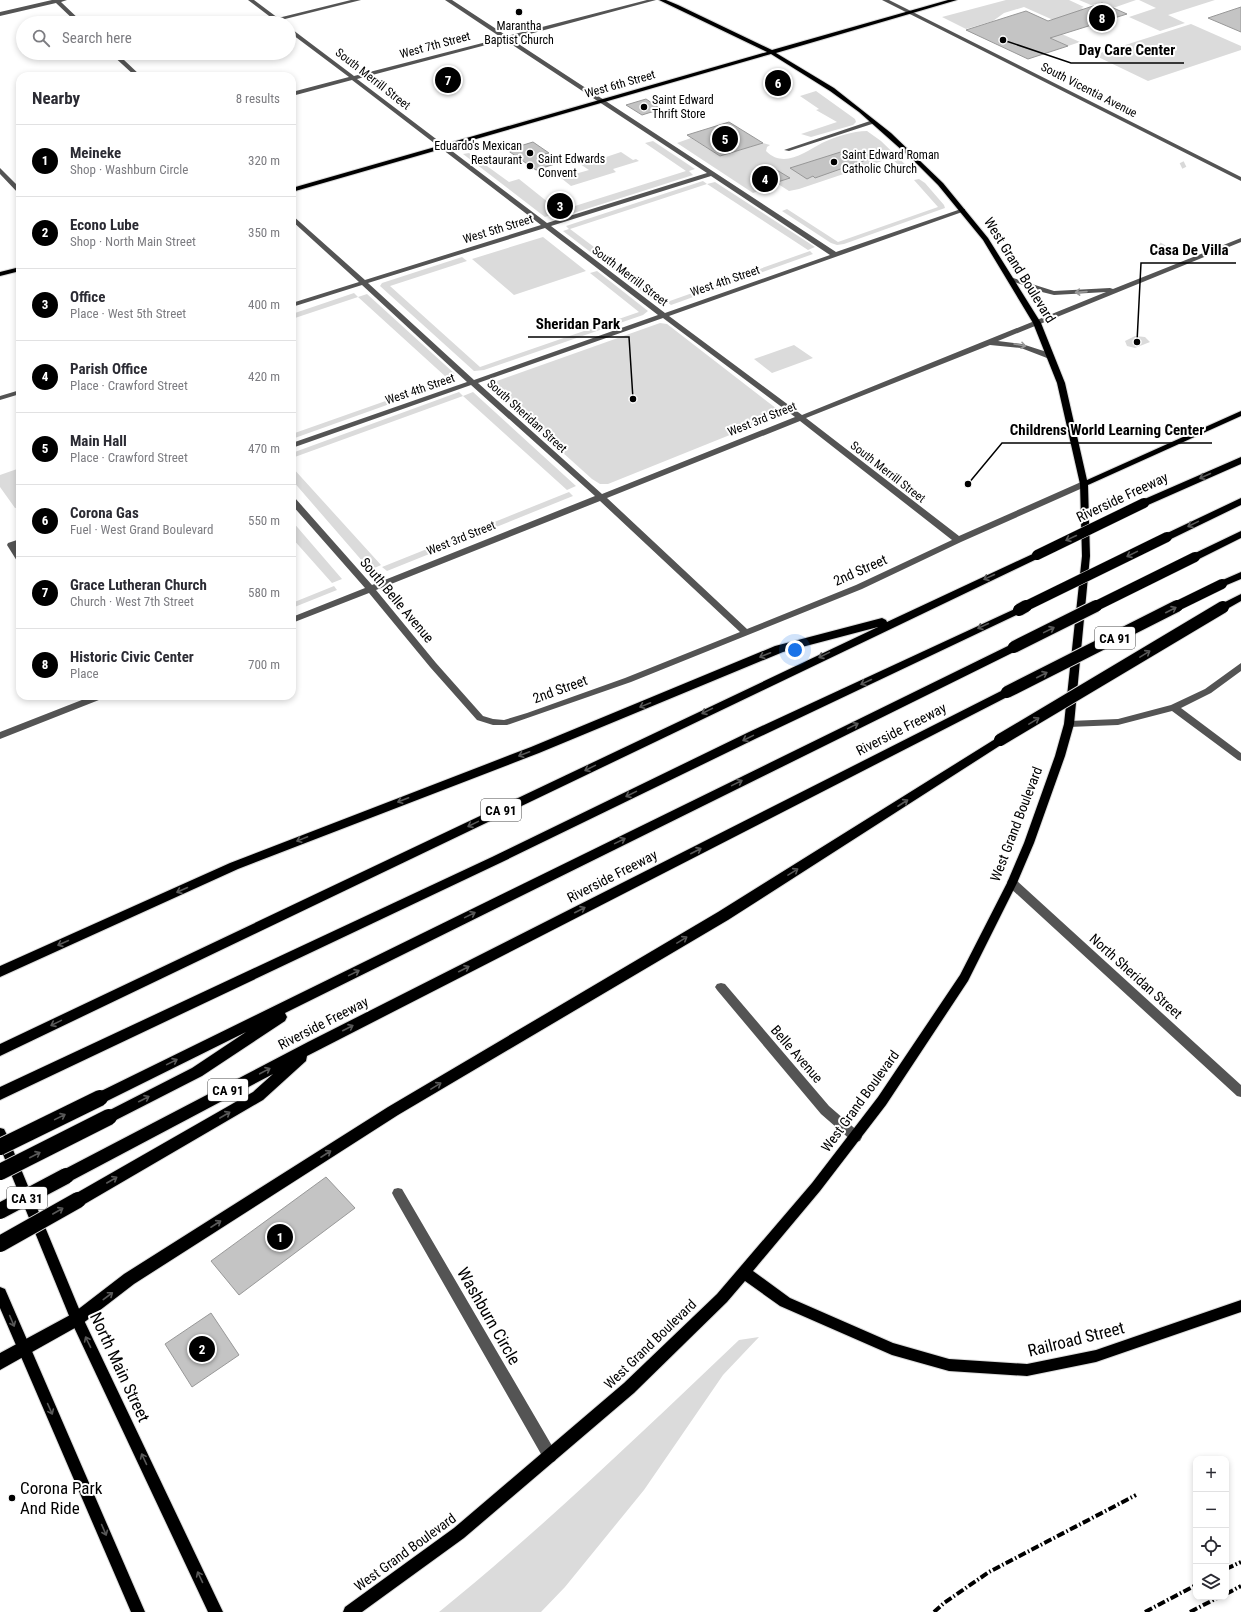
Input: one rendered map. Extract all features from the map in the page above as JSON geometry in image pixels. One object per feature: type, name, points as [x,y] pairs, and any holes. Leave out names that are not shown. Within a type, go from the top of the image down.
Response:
[{"type":"highway","name":"Riverside Freeway","points":[[2,1049],[910,614],[1241,460]]},
{"type":"highway","points":[[0,1094],[489,863],[753,735],[1018,610],[1241,501]]},
{"type":"highway","points":[[0,1147],[1241,534]]},
{"type":"highway","name":"Riverside Freeway","points":[[0,1211],[313,1046],[1241,574]]},
{"type":"highway","points":[[0,1362],[77,1319],[130,1279],[393,1111],[723,916],[1000,740],[1241,597]]},
{"type":"highway","points":[[0,972],[234,866],[535,750],[779,649],[910,614]]},
{"type":"highway","points":[[0,1172],[197,1072],[319,990]]},
{"type":"highway","points":[[0,1244],[258,1096],[313,1046]]},
{"type":"main road","name":"West Grand Boulevard","points":[[350,1612],[459,1533],[629,1388],[722,1298],[816,1187],[882,1101],[964,978],[1012,883],[1029,843],[1060,756],[1069,724],[1086,556],[1084,484],[1069,412],[1061,383],[1037,323],[986,239],[952,196],[920,163],[872,122],[817,81],[772,53],[713,23],[662,0]]},
{"type":"main road","name":"West 6th Street","points":[[296,189],[954,0]]},
{"type":"main road","points":[[0,274],[16,270]]},
{"type":"main road","name":"2nd Street","points":[[1084,484],[1241,413]]},
{"type":"main road","name":"North Main Street","points":[[0,1133],[77,1319],[216,1612]]},
{"type":"main road","name":"Railroad Street","points":[[743,1272],[785,1302],[892,1349],[949,1365],[1026,1370],[1042,1367],[1096,1356],[1241,1306]]},
{"type":"main road","points":[[0,1293],[138,1612]]},
{"type":"street","points":[[0,14],[64,0]]},
{"type":"street","points":[[251,0],[272,16]]},
{"type":"street","points":[[296,16],[358,0]]},
{"type":"street","points":[[448,0],[835,255]]},
{"type":"street","name":"West 7th Street","points":[[296,93],[653,0]]},
{"type":"street","name":"South Vicentia Avenue","points":[[885,0],[1241,179]]},
{"type":"street","points":[[56,1],[72,16]]},
{"type":"street","name":"South Merrill Street","points":[[296,34],[958,540]]},
{"type":"street","points":[[121,60],[134,72]]},
{"type":"street","points":[[787,150],[872,122]]},
{"type":"street","points":[[0,170],[16,188]]},
{"type":"street","name":"West 5th Street","points":[[296,304],[711,174]]},
{"type":"street","name":"West 4th Street","points":[[296,445],[963,210]]},
{"type":"street","name":"South Sheridan Street","points":[[296,221],[473,383],[601,497],[746,633]]},
{"type":"street","name":"West 3rd Street","points":[[296,618],[988,343],[1241,240]]},
{"type":"street","points":[[1011,280],[1054,293],[1120,289]]},
{"type":"street","points":[[988,343],[1022,346],[1050,356]]},
{"type":"street","points":[[0,398],[16,393]]},
{"type":"street","name":"2nd Street","points":[[480,718],[492,722],[504,723],[628,680],[859,587],[958,540],[1084,484]]},
{"type":"street","name":"South Belle Avenue","points":[[296,505],[370,588],[433,665],[480,718]]},
{"type":"street","points":[[16,543],[11,545],[16,553]]},
{"type":"street","points":[[1069,724],[1118,722],[1174,707],[1208,690],[1241,666]]},
{"type":"street","points":[[0,736],[91,700]]},
{"type":"street","points":[[1174,707],[1241,758]]},
{"type":"street","name":"North Sheridan Street","points":[[1012,883],[1241,1092]]},
{"type":"street","name":"Belle Avenue","points":[[720,987],[825,1110],[856,1136]]},
{"type":"street","name":"Washburn Circle","points":[[398,1194],[550,1456]]},
{"type":"shaded area","points":[[1006,0],[1069,0],[1084,7],[1081,8],[1084,9],[1066,21],[1051,19],[1024,7],[1004,13],[993,21],[966,29],[942,17]]},
{"type":"shaded area","points":[[1079,0],[1136,0],[1113,8],[1102,3],[1091,5]]},
{"type":"shaded area","points":[[1139,0],[1215,0],[1168,15],[1185,23],[1160,31],[1129,17],[1156,8]]},
{"type":"shaded area","points":[[1191,24],[1241,46],[1241,50],[1148,81],[1094,55]]},
{"type":"shaded area","points":[[1057,32],[1080,42],[1068,46],[1045,36]]},
{"type":"shaded area","points":[[816,91],[855,119],[856,122],[853,125],[811,137],[801,134],[837,122],[816,110],[819,109],[800,96]]},
{"type":"shaded area","points":[[867,131],[881,141],[912,171],[906,172],[891,158],[799,189],[789,191],[778,184],[753,193],[677,143],[691,138],[720,156],[763,143],[770,145],[767,147],[766,151],[773,156],[780,159],[787,159],[802,154],[822,143],[838,137],[850,133]]},
{"type":"shaded area","points":[[653,141],[695,169],[689,171],[693,175],[558,218],[553,214],[545,217],[463,154],[469,153],[509,182],[519,179],[559,211],[686,171],[645,143]]},
{"type":"shaded area","points":[[621,152],[633,160],[636,159],[639,161],[613,169],[616,172],[571,186],[561,178],[589,170],[580,164],[587,162],[590,164]]},
{"type":"shaded area","points":[[919,179],[925,183],[945,208],[844,244],[837,245],[831,243],[782,211],[787,209],[838,242],[938,207],[914,180]]},
{"type":"shaded area","points":[[703,181],[707,184],[570,229],[666,301],[658,304],[563,231],[569,229],[566,226]]},
{"type":"shaded area","points":[[715,182],[815,247],[808,250],[707,184]]},
{"type":"shaded area","points":[[543,237],[586,271],[514,295],[472,259]]},
{"type":"shaded area","points":[[810,251],[813,254],[671,305],[667,302]]},
{"type":"shaded area","points":[[462,257],[467,261],[390,286],[480,367],[639,312],[590,273],[597,271],[648,311],[643,315],[484,370],[474,371],[380,286],[382,283]]},
{"type":"shaded area","points":[[354,293],[358,297],[296,318],[296,313]]},
{"type":"shaded area","points":[[367,294],[455,374],[446,377],[358,297]]},
{"type":"shaded area","points":[[660,323],[667,324],[777,409],[777,416],[608,484],[600,484],[592,479],[489,386],[497,381]]},
{"type":"shaded area","points":[[1135,336],[1145,337],[1150,342],[1135,348],[1127,346],[1125,341]]},
{"type":"shaded area","points":[[794,345],[813,358],[772,373],[754,359]]},
{"type":"shaded area","points":[[448,379],[451,382],[296,438],[296,433]]},
{"type":"shaded area","points":[[459,392],[463,396],[296,457],[296,452]]},
{"type":"shaded area","points":[[473,392],[576,486],[567,490],[463,396]]},
{"type":"shaded area","points":[[16,469],[16,508],[0,487],[0,475]]},
{"type":"shaded area","points":[[296,471],[381,565],[370,570],[296,485]]},
{"type":"shaded area","points":[[569,492],[573,496],[387,571],[382,567]]},
{"type":"shaded area","points":[[296,526],[342,579],[332,583],[296,542]]},
{"type":"shaded area","points":[[334,586],[337,590],[296,606],[296,601]]},
{"type":"shaded area","points":[[759,1337],[723,1375],[644,1490],[565,1587],[541,1612],[439,1612],[516,1547],[629,1445],[739,1340]]},
{"type":"building","points":[[1102,3],[1127,14],[1050,38],[1068,46],[1028,59],[966,30],[1026,11],[1048,21]]},
{"type":"building","points":[[1241,7],[1241,32],[1208,18]]},
{"type":"building","name":"Saint Edward Thrift Store","points":[[646,99],[661,109],[642,115],[626,105]]},
{"type":"building","points":[[729,122],[763,143],[720,156],[687,135]]},
{"type":"building","points":[[533,142],[549,153],[545,154],[558,163],[536,170],[507,150]]},
{"type":"building","name":"Saint Edward Roman Catholic Church","points":[[847,150],[866,160],[815,178],[813,176],[807,179],[790,168]]},
{"type":"building","points":[[775,169],[790,178],[765,186],[750,177]]},
{"type":"building","points":[[326,1177],[355,1208],[239,1295],[211,1261]]},
{"type":"building","points":[[211,1313],[239,1355],[192,1387],[165,1344]]},
{"type":"tunnel","points":[[1181,166],[1185,164]]},
{"type":"tunnel","points":[[1159,245],[1164,248]]},
{"type":"railway","points":[[934,1612],[944,1603],[989,1572],[1136,1495]]},
{"type":"railway","points":[[1229,1568],[1241,1562]]},
{"type":"railway","points":[[1229,1592],[1241,1586]]},
{"type":"railway","points":[[1145,1612],[1193,1587]]},
{"type":"railway","points":[[1190,1612],[1213,1600]]},
{"type":"place","name":"Marantha Baptist Church","points":[[519,12]]},
{"type":"place","name":"Historic Civic Center","points":[[1102,18]]},
{"type":"place","name":"Day Care Center","points":[[1003,40]]},
{"type":"place","name":"Grace Lutheran Church","points":[[448,80]]},
{"type":"place","name":"Corona Gas","points":[[778,83]]},
{"type":"place","name":"Saint Edward Thrift Store","points":[[644,107]]},
{"type":"place","name":"Main Hall","points":[[725,139]]},
{"type":"place","name":"Eduardo's Mexican Restaurant","points":[[530,153]]},
{"type":"place","name":"Saint Edward Roman Catholic Church","points":[[834,162]]},
{"type":"place","name":"Saint Edwards Convent","points":[[530,166]]},
{"type":"place","name":"Parish Office","points":[[765,179]]},
{"type":"place","name":"Office","points":[[560,206]]},
{"type":"place","name":"Casa De Villa","points":[[1137,342]]},
{"type":"place","name":"Sheridan Park","points":[[633,399]]},
{"type":"place","name":"Childrens World Learning Center","points":[[968,484]]},
{"type":"place","name":"Meineke","points":[[280,1237]]},
{"type":"place","name":"Econo Lube","points":[[202,1349]]},
{"type":"place","name":"Corona Park And Ride","points":[[12,1498]]}]
